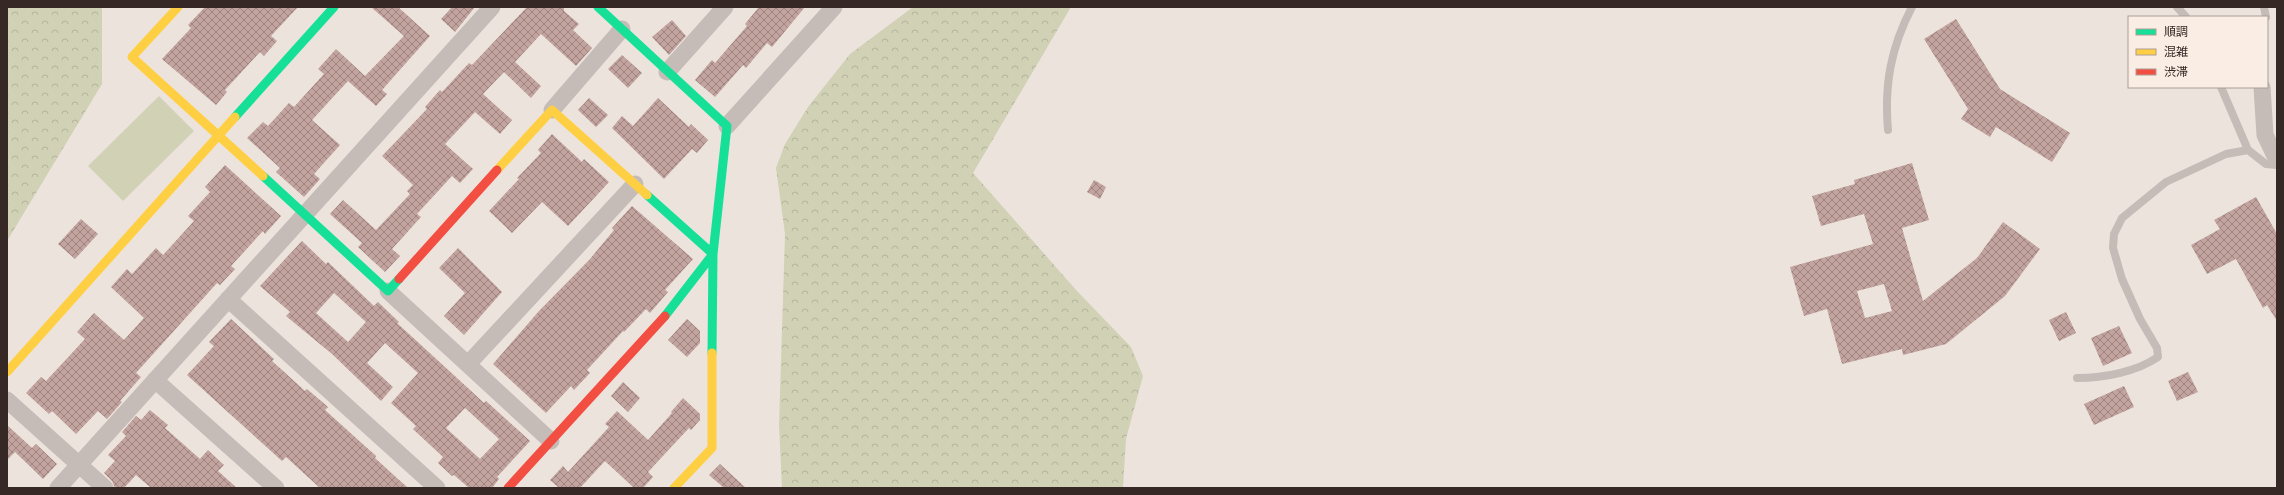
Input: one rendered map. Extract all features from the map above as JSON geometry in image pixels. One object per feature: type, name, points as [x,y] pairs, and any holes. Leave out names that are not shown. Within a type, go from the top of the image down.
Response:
[{"type":"street","points":[[178,7],[132,57],[551,441]]},
{"type":"street","points":[[7,372],[334,7]]},
{"type":"street","points":[[58,488],[492,7]]},
{"type":"street","points":[[598,7],[714,116],[728,126]]},
{"type":"street","points":[[667,72],[725,7]]},
{"type":"street","points":[[674,488],[712,448],[713,254],[728,126],[834,7]]},
{"type":"street","points":[[388,291],[552,110],[622,29]]},
{"type":"street","points":[[2262,88],[2265,135],[2277,160]]},
{"type":"street","points":[[552,110],[713,254]]},
{"type":"street","points":[[468,364],[635,184]]},
{"type":"street","points":[[508,488],[659,324],[713,254]]},
{"type":"street","points":[[228,299],[437,488]]},
{"type":"street","points":[[155,380],[276,488]]},
{"type":"street","points":[[7,400],[105,488]]},
{"type":"lane","points":[[1888,130],[1886,96],[1889,71],[1904,23],[1912,7]]},
{"type":"lane","points":[[2177,7],[2185,16]]},
{"type":"lane","points":[[2221,88],[2248,150],[2266,164],[2277,165]]},
{"type":"lane","points":[[2077,378],[2100,377],[2120,372],[2147,364],[2158,357],[2157,348],[2140,319],[2122,279],[2113,248],[2114,234],[2122,218],[2166,182],[2226,154],[2248,150]]},
{"type":"green space","points":[[7,7],[102,7],[102,84],[7,241]]},
{"type":"green space","points":[[913,7],[1071,7],[973,173],[1077,291],[1131,347],[1143,376],[1126,439],[1123,488],[782,488],[779,425],[785,234],[776,168],[785,144],[808,107],[850,54]]},
{"type":"green space","points":[[159,96],[194,131],[123,201],[88,166]]},
{"type":"building","points":[[205,7],[298,7],[271,36],[277,41],[264,56],[260,52],[225,90],[227,92],[216,105],[162,59],[191,28],[188,25]]},
{"type":"building","points":[[371,7],[398,7],[430,36],[382,90],[387,94],[376,106],[348,81],[312,120],[340,145],[314,174],[320,179],[304,197],[276,172],[280,168],[247,138],[263,122],[268,126],[289,103],[294,107],[324,74],[318,69],[336,49],[365,76],[404,36]]},
{"type":"building","points":[[452,7],[475,7],[455,32],[441,19]]},
{"type":"building","points":[[527,7],[564,7],[564,11],[579,24],[573,30],[592,48],[576,66],[541,34],[515,62],[541,86],[531,98],[504,72],[483,94],[512,120],[500,134],[475,112],[445,144],[473,169],[460,183],[452,176],[417,214],[421,217],[392,249],[400,256],[385,272],[358,247],[362,243],[330,214],[343,200],[376,230],[410,194],[407,191],[413,185],[382,156],[427,109],[425,107],[440,90],[442,92],[469,63],[472,65]]},
{"type":"building","points":[[759,7],[805,7],[772,47],[767,43],[746,68],[743,65],[715,97],[695,80],[712,60],[715,63],[747,26],[745,24]]},
{"type":"building","points":[[1956,19],[2000,89],[2070,133],[2052,162],[1996,127],[1990,137],[1961,119],[1968,109],[1924,39]]},
{"type":"building","points":[[672,20],[686,36],[669,55],[652,37]]},
{"type":"building","points":[[622,55],[642,73],[628,88],[608,69]]},
{"type":"building","points":[[589,98],[608,115],[596,127],[578,110]]},
{"type":"building","points":[[658,98],[689,127],[691,124],[708,140],[697,153],[692,149],[664,179],[612,128],[622,116],[633,126]]},
{"type":"building","points":[[552,134],[582,162],[584,159],[609,182],[568,226],[542,202],[512,233],[489,211],[541,153],[538,150]]},
{"type":"building","points":[[1912,163],[1929,220],[1902,228],[1923,301],[1977,258],[2003,222],[2040,249],[2005,296],[1946,344],[1903,355],[1902,349],[1842,364],[1827,309],[1804,316],[1790,267],[1873,244],[1864,214],[1821,226],[1812,196],[1855,184],[1854,180]],"holes":[[[1884,284],[1892,311],[1865,318],[1857,291]]]},
{"type":"building","points":[[225,165],[281,216],[265,234],[263,231],[231,266],[235,269],[220,285],[217,283],[136,373],[141,377],[120,401],[122,402],[107,419],[98,411],[76,434],[52,411],[49,414],[26,393],[41,377],[46,381],[85,339],[77,332],[94,313],[124,340],[144,318],[111,287],[127,269],[132,274],[156,248],[163,255],[194,221],[188,216],[210,192],[205,187]]},
{"type":"building","points":[[1094,180],[1106,187],[1100,199],[1087,192]]},
{"type":"building","points":[[2256,197],[2277,234],[2277,321],[2267,305],[2263,308],[2236,259],[2207,274],[2191,245],[2220,229],[2214,220]]},
{"type":"building","points":[[632,206],[693,259],[665,290],[668,292],[650,313],[646,309],[624,332],[623,331],[587,370],[590,373],[574,390],[571,386],[546,413],[493,364],[539,311],[590,259],[614,230],[612,228]]},
{"type":"building","points":[[81,219],[98,234],[75,259],[58,244]]},
{"type":"building","points":[[302,241],[326,264],[328,262],[374,306],[378,302],[399,322],[397,323],[484,403],[486,401],[530,441],[497,477],[499,479],[492,488],[469,488],[454,475],[452,476],[438,463],[443,457],[413,429],[416,426],[391,403],[418,373],[385,343],[367,363],[393,387],[381,401],[332,354],[286,316],[290,312],[260,286]],"holes":[[[334,293],[366,322],[348,342],[316,313]],[[465,408],[499,439],[480,459],[446,428]]]},
{"type":"building","points":[[458,248],[502,292],[464,335],[444,316],[465,293],[439,268]]},
{"type":"building","points":[[2066,312],[2076,333],[2059,341],[2049,320]]},
{"type":"building","points":[[231,319],[274,359],[272,361],[305,391],[307,389],[328,407],[325,410],[376,456],[375,458],[408,488],[320,488],[286,457],[282,461],[187,375],[214,346],[209,342]]},
{"type":"building","points":[[687,319],[700,331],[700,343],[687,357],[668,340]]},
{"type":"building","points":[[2119,326],[2132,353],[2103,366],[2091,338]]},
{"type":"building","points":[[2188,372],[2198,392],[2177,401],[2168,381]]},
{"type":"building","points":[[623,382],[640,398],[628,412],[611,396]]},
{"type":"building","points":[[2124,386],[2134,407],[2094,425],[2084,404]]},
{"type":"building","points":[[683,398],[700,414],[700,420],[691,430],[689,428],[648,472],[653,477],[643,488],[634,488],[605,461],[580,488],[559,488],[550,480],[563,466],[568,472],[609,427],[605,424],[617,411],[648,440]]},
{"type":"building","points":[[150,410],[168,425],[165,428],[200,459],[208,450],[224,465],[218,471],[237,488],[151,488],[136,475],[124,488],[115,488],[112,481],[104,473],[115,461],[108,455],[126,436],[122,432],[136,416],[141,420]]},
{"type":"building","points":[[7,425],[32,448],[36,444],[57,464],[43,479],[15,452],[7,460]]},
{"type":"building","points":[[720,464],[746,488],[724,488],[709,475]]},
{"type":"traffic: fast","points":[[235,117],[334,7]]},
{"type":"traffic: fast","points":[[598,7],[727,126],[713,254],[712,353]]},
{"type":"traffic: fast","points":[[263,176],[388,291],[399,279]]},
{"type":"traffic: fast","points":[[647,195],[713,254]]},
{"type":"traffic: fast","points":[[665,316],[713,254]]},
{"type":"traffic: slow","points":[[178,7],[132,57],[263,176]]},
{"type":"traffic: slow","points":[[497,170],[552,110],[647,195]]},
{"type":"traffic: slow","points":[[7,372],[235,117]]},
{"type":"traffic: slow","points":[[674,488],[712,448],[712,353]]},
{"type":"traffic: jam","points":[[399,279],[497,170]]},
{"type":"traffic: jam","points":[[508,488],[665,316]]}]
